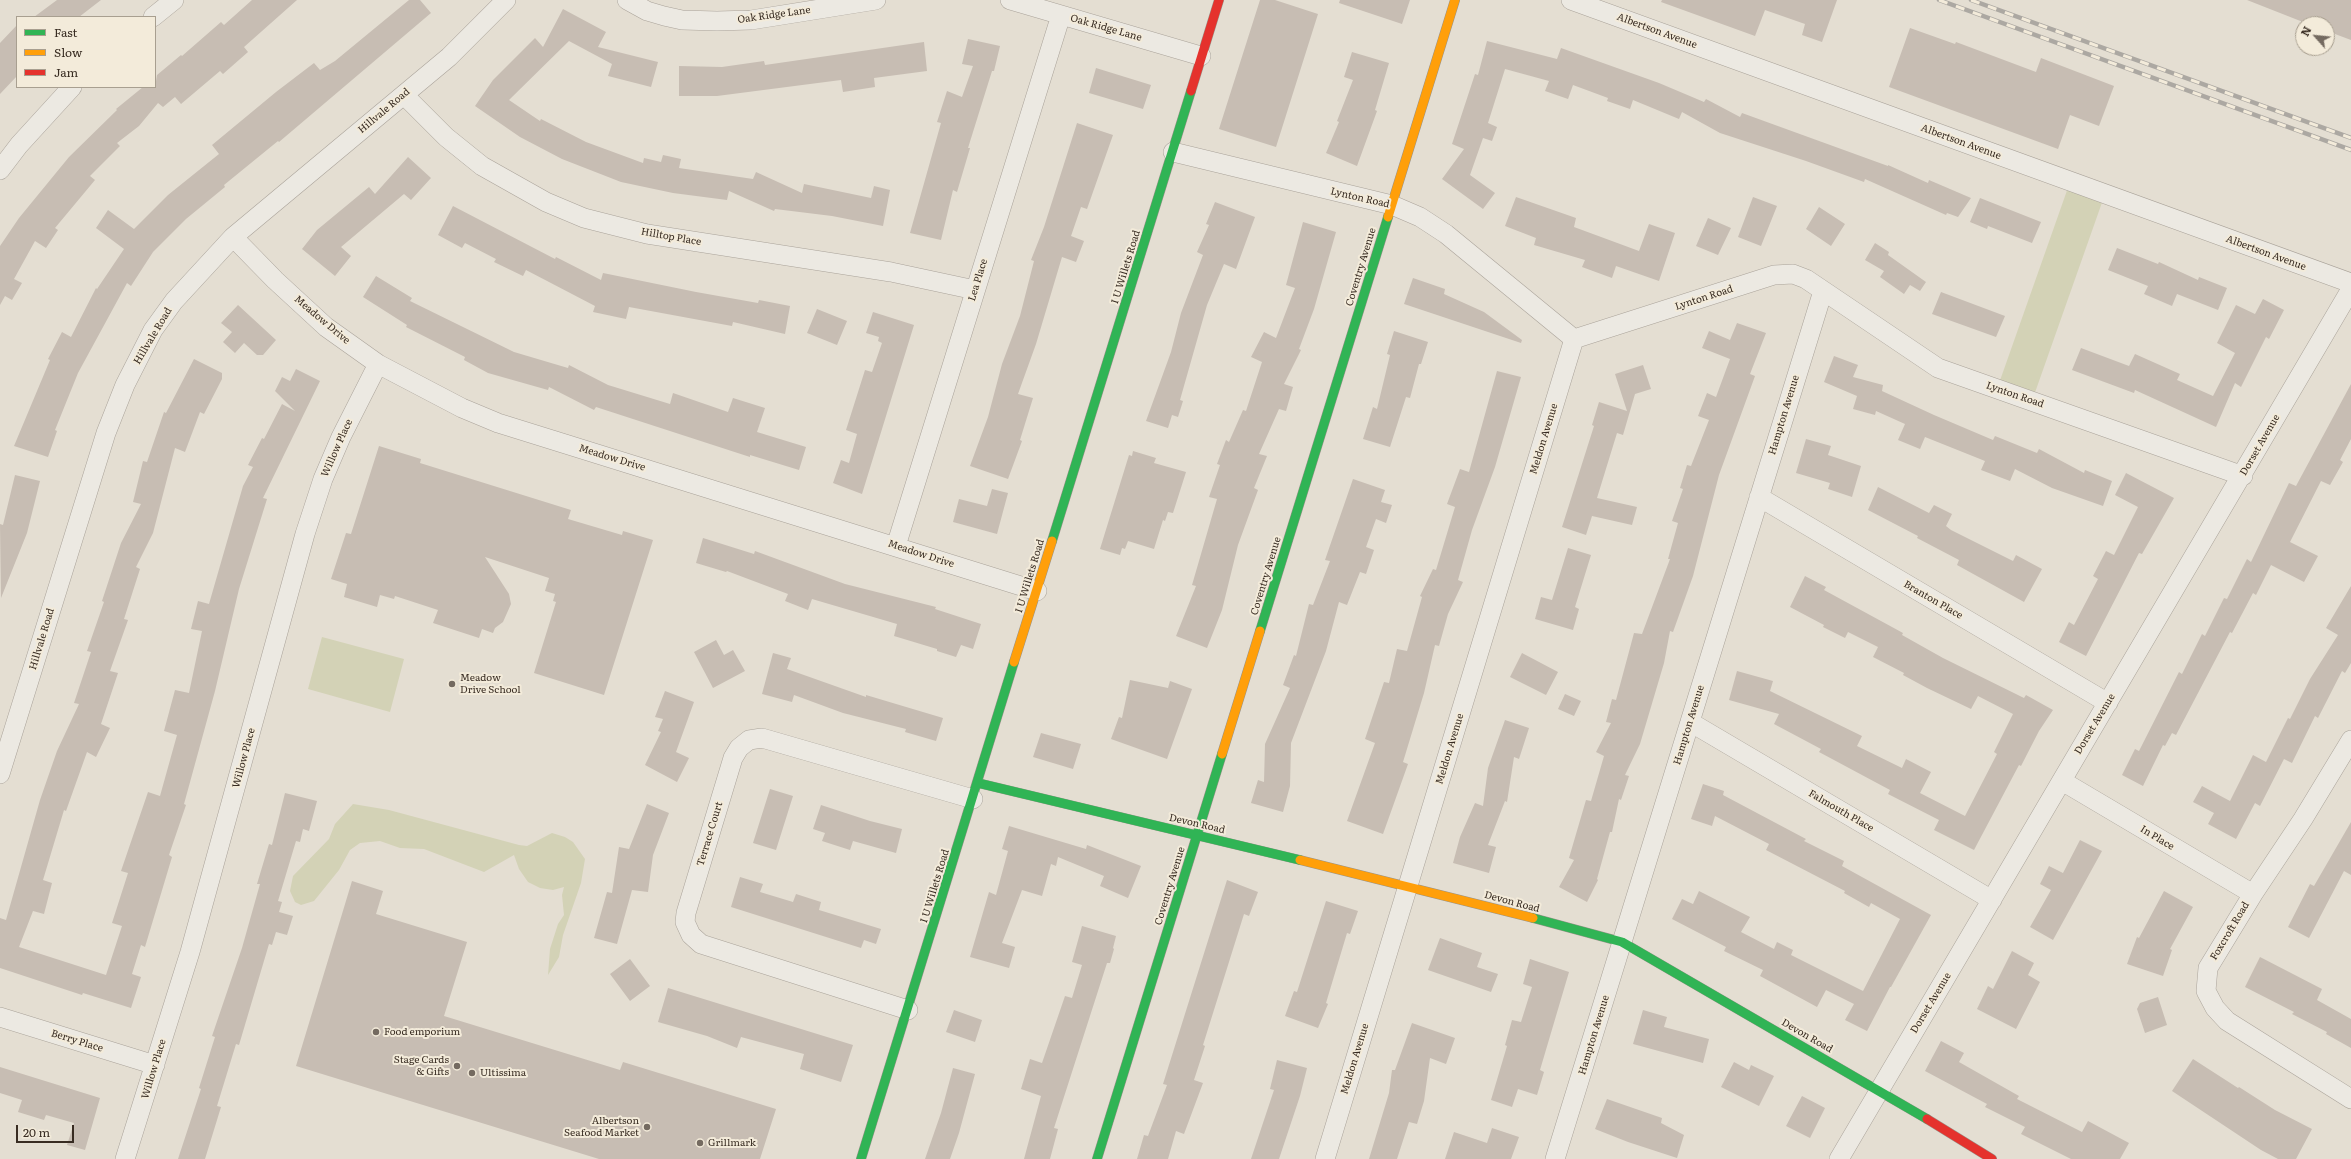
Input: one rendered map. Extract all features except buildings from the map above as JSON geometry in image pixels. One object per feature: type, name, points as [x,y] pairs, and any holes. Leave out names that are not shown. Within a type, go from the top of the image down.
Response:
[{"type":"street","points":[[154,16],[174,0]]},
{"type":"street","name":"Hillvale Road","points":[[0,774],[106,434],[125,385],[153,330],[165,312],[202,269],[234,237],[468,40],[506,0]]},
{"type":"street","name":"Oak Ridge Lane","points":[[627,0],[647,11],[664,16],[682,20],[717,21],[750,20],[876,0]]},
{"type":"street","name":"Oak Ridge Lane","points":[[1010,0],[1201,56]]},
{"type":"street","name":"I U Willets Road","points":[[861,1159],[976,791],[1219,0]]},
{"type":"street","name":"Coventry Avenue","points":[[1098,1159],[1455,0]]},
{"type":"street","name":"Albertson Avenue","points":[[1571,0],[2351,284]]},
{"type":"street","name":"Lea Place","points":[[896,546],[1061,15]]},
{"type":"street","points":[[0,170],[18,144],[71,88]]},
{"type":"street","name":"Hilltop Place","points":[[404,95],[446,137],[482,166],[546,202],[584,218],[647,234],[891,272],[976,290]]},
{"type":"street","name":"Lynton Road","points":[[1172,152],[1392,204],[1420,217],[1446,234],[1574,340],[1774,275],[1793,274],[1823,291],[1938,368],[2243,476]]},
{"type":"street","name":"Meadow Drive","points":[[234,237],[275,280],[326,326],[378,364],[462,408],[498,423],[1037,591]]},
{"type":"street","name":"Dorset Avenue","points":[[1839,1159],[2243,476],[2351,289]]},
{"type":"street","name":"Hampton Avenue","points":[[1555,1159],[1823,291]]},
{"type":"street","name":"Meldon Avenue","points":[[1325,1159],[1574,340]]},
{"type":"street","name":"Willow Place","points":[[125,1159],[204,903],[305,534],[323,479],[341,437],[378,364]]},
{"type":"street","name":"Branton Place","points":[[1759,497],[2108,703]]},
{"type":"street","name":"Falmouth Place","points":[[1690,722],[1992,900]]},
{"type":"street","name":"Terrace Court","points":[[908,1010],[701,944],[691,935],[685,922],[686,913],[733,758],[740,748],[749,740],[762,738],[976,791]]},
{"type":"street","name":"Foxcroft Road","points":[[2351,740],[2304,819],[2253,894],[2208,968],[2206,991],[2215,1008],[2227,1021],[2351,1099]]},
{"type":"street","name":"In Place","points":[[2062,781],[2253,894]]},
{"type":"street","name":"Devon Road","points":[[976,791],[1197,835],[1408,886],[1622,942],[1880,1090],[1992,1159]]},
{"type":"street","name":"Berry Place","points":[[0,1017],[155,1065]]},
{"type":"green space","points":[[2070,182],[2105,194],[2032,401],[1997,389]]},
{"type":"green space","points":[[322,637],[404,659],[390,712],[308,689]]},
{"type":"green space","points":[[353,804],[389,810],[519,845],[527,846],[552,833],[565,837],[573,842],[585,859],[581,883],[563,935],[559,957],[548,975],[550,949],[558,924],[564,915],[562,895],[564,887],[553,890],[540,888],[528,882],[519,869],[514,855],[484,872],[424,849],[400,848],[380,841],[360,843],[350,850],[339,870],[314,901],[301,905],[295,902],[290,891],[293,876],[329,839],[335,824]]},
{"type":"railway","points":[[1939,0],[2351,150]]},
{"type":"railway","points":[[1971,0],[2351,138]]},
{"type":"traffic: fast","points":[[1052,541],[1191,91]]},
{"type":"traffic: fast","points":[[1260,631],[1388,217]]},
{"type":"traffic: fast","points":[[861,1159],[1014,662]]},
{"type":"traffic: fast","points":[[1097,1159],[1222,754]]},
{"type":"traffic: fast","points":[[978,783],[1300,860]]},
{"type":"traffic: fast","points":[[1533,918],[1622,942],[1927,1119]]},
{"type":"traffic: slow","points":[[1388,217],[1455,0]]},
{"type":"traffic: slow","points":[[1014,662],[1052,541]]},
{"type":"traffic: slow","points":[[1222,754],[1260,631]]},
{"type":"traffic: slow","points":[[1300,860],[1533,918]]},
{"type":"traffic: jam","points":[[1191,91],[1219,0]]},
{"type":"traffic: jam","points":[[1927,1119],[1992,1159]]},
{"type":"place","name":"Meadow Drive School","points":[[452,684]]},
{"type":"place","name":"Food emporium","points":[[376,1032]]},
{"type":"place","name":"Stage Cards & Gifts","points":[[457,1066]]},
{"type":"place","name":"Ultissima","points":[[472,1073]]},
{"type":"place","name":"Albertson Seafood Market","points":[[647,1127]]},
{"type":"place","name":"Grillmark","points":[[700,1143]]}]
